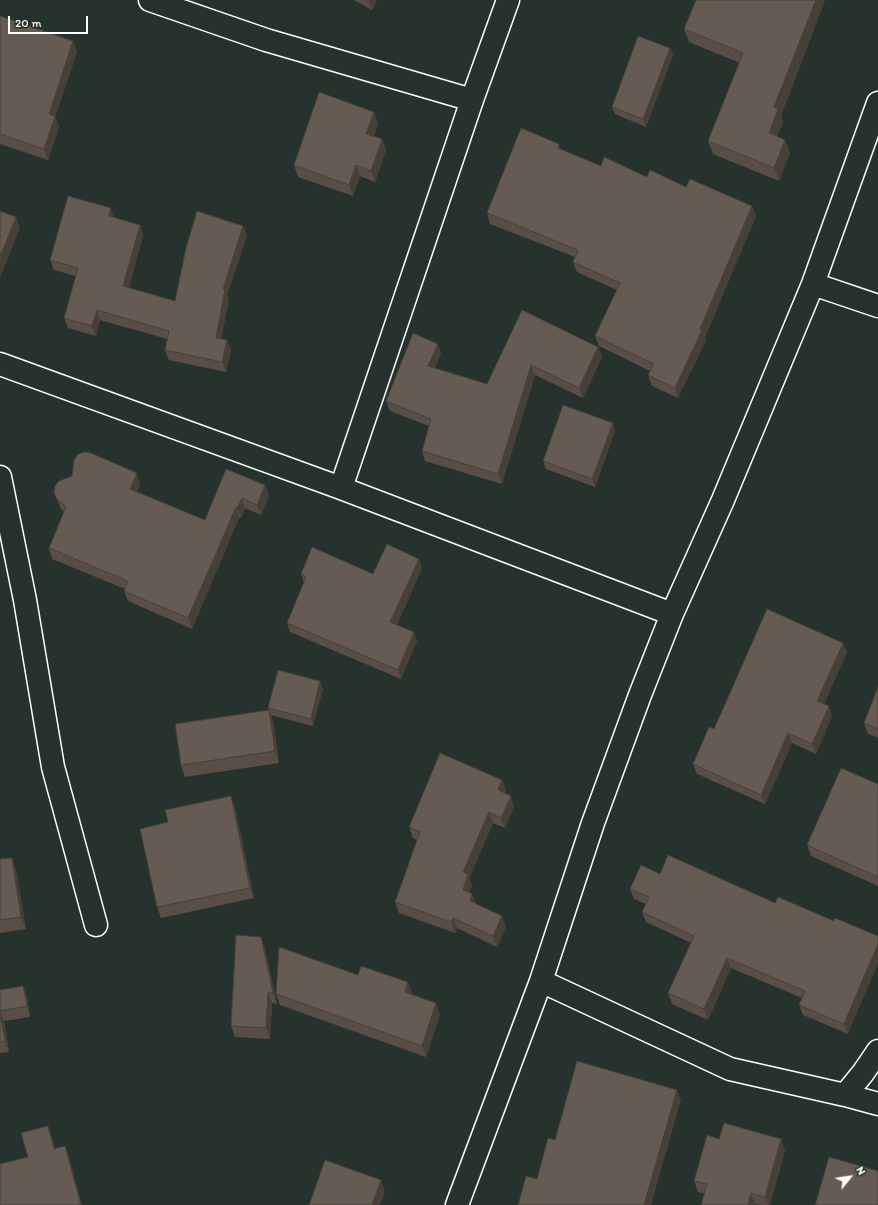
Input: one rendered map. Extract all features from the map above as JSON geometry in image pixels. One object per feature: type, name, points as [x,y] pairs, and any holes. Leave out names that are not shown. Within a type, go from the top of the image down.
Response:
[{"type":"street","points":[[150,0],[266,40],[472,100]]},
{"type":"street","points":[[341,488],[472,100],[508,0]]},
{"type":"street","points":[[457,1205],[541,981],[596,816],[640,694],[672,614],[723,500],[813,284],[878,103]]},
{"type":"street","points":[[813,284],[878,306]]},
{"type":"street","points":[[0,364],[341,488],[672,614]]},
{"type":"street","points":[[0,477],[54,767],[96,925]]},
{"type":"street","points":[[541,981],[730,1069],[878,1104]]},
{"type":"street","points":[[845,1095],[864,1073],[878,1051]]},
{"type":"building","points":[[696,0],[816,0],[774,107],[778,109],[769,133],[785,140],[774,168],[708,141],[743,53],[684,29]]},
{"type":"building","points":[[0,16],[73,41],[49,114],[55,116],[44,149],[0,134]]},
{"type":"building","points":[[638,36],[670,48],[643,119],[612,107]]},
{"type":"building","points":[[319,92],[374,112],[366,134],[382,139],[371,171],[356,165],[349,185],[294,165]]},
{"type":"building","points":[[521,128],[559,144],[558,148],[601,166],[604,157],[647,177],[650,170],[686,187],[690,179],[752,206],[700,329],[702,330],[675,388],[648,375],[654,364],[595,336],[620,283],[573,262],[578,250],[487,213]]},
{"type":"building","points":[[68,196],[111,208],[109,216],[140,225],[123,286],[175,301],[186,248],[197,211],[243,226],[223,289],[225,289],[216,338],[227,340],[222,362],[165,350],[169,331],[97,310],[92,326],[64,318],[78,268],[50,260]]},
{"type":"building","points":[[0,211],[16,217],[0,257]]},
{"type":"building","points":[[522,310],[598,347],[579,388],[531,365],[498,474],[422,451],[431,419],[386,401],[413,333],[438,344],[428,366],[487,384]]},
{"type":"building","points":[[563,405],[613,423],[592,479],[543,461]]},
{"type":"building","points":[[85,452],[91,453],[137,473],[130,489],[205,520],[226,469],[265,485],[257,505],[242,498],[237,508],[236,507],[188,618],[124,591],[128,581],[49,548],[66,507],[57,499],[54,493],[55,486],[59,481],[72,476],[74,460],[78,454]]},
{"type":"building","points":[[387,544],[419,559],[390,622],[414,632],[398,670],[287,623],[306,577],[301,574],[312,547],[373,574]]},
{"type":"building","points":[[767,609],[843,643],[817,701],[829,706],[812,744],[788,733],[761,795],[693,764],[709,727],[714,729]]},
{"type":"building","points":[[278,670],[320,681],[311,719],[268,708]]},
{"type":"building","points":[[878,687],[878,729],[864,723]]},
{"type":"building","points":[[269,710],[275,751],[181,765],[175,724]]},
{"type":"building","points":[[440,753],[502,780],[498,790],[511,796],[501,818],[489,812],[463,872],[468,874],[463,890],[472,894],[470,901],[502,916],[493,936],[453,918],[451,922],[395,902],[420,832],[409,827]]},
{"type":"building","points":[[841,768],[878,784],[878,877],[807,845]]},
{"type":"building","points":[[231,796],[250,888],[157,907],[140,829],[168,822],[165,810]]},
{"type":"building","points":[[668,855],[775,903],[778,897],[834,921],[835,918],[878,936],[878,944],[844,1024],[799,1005],[805,991],[727,958],[704,1009],[668,993],[694,936],[642,912],[649,897],[630,889],[641,865],[660,874]]},
{"type":"building","points":[[12,858],[21,917],[0,920],[0,859]]},
{"type":"building","points":[[236,935],[261,937],[273,993],[268,992],[266,1028],[231,1026]]},
{"type":"building","points":[[279,947],[358,975],[361,966],[408,982],[405,992],[436,1003],[422,1046],[276,994]]},
{"type":"building","points":[[23,986],[27,1006],[0,1011],[0,990]]},
{"type":"building","points":[[0,1012],[5,1041],[0,1042]]},
{"type":"building","points":[[577,1061],[677,1090],[644,1205],[518,1205],[526,1176],[537,1179],[548,1138],[555,1140]]},
{"type":"building","points":[[724,1123],[781,1139],[765,1197],[751,1193],[748,1205],[701,1205],[707,1184],[694,1181],[707,1135],[719,1139]]},
{"type":"building","points":[[48,1126],[54,1149],[65,1146],[81,1205],[0,1205],[0,1164],[28,1157],[21,1133]]},
{"type":"building","points":[[829,1157],[878,1171],[878,1205],[815,1205]]},
{"type":"building","points":[[325,1160],[381,1180],[372,1205],[309,1205]]}]
